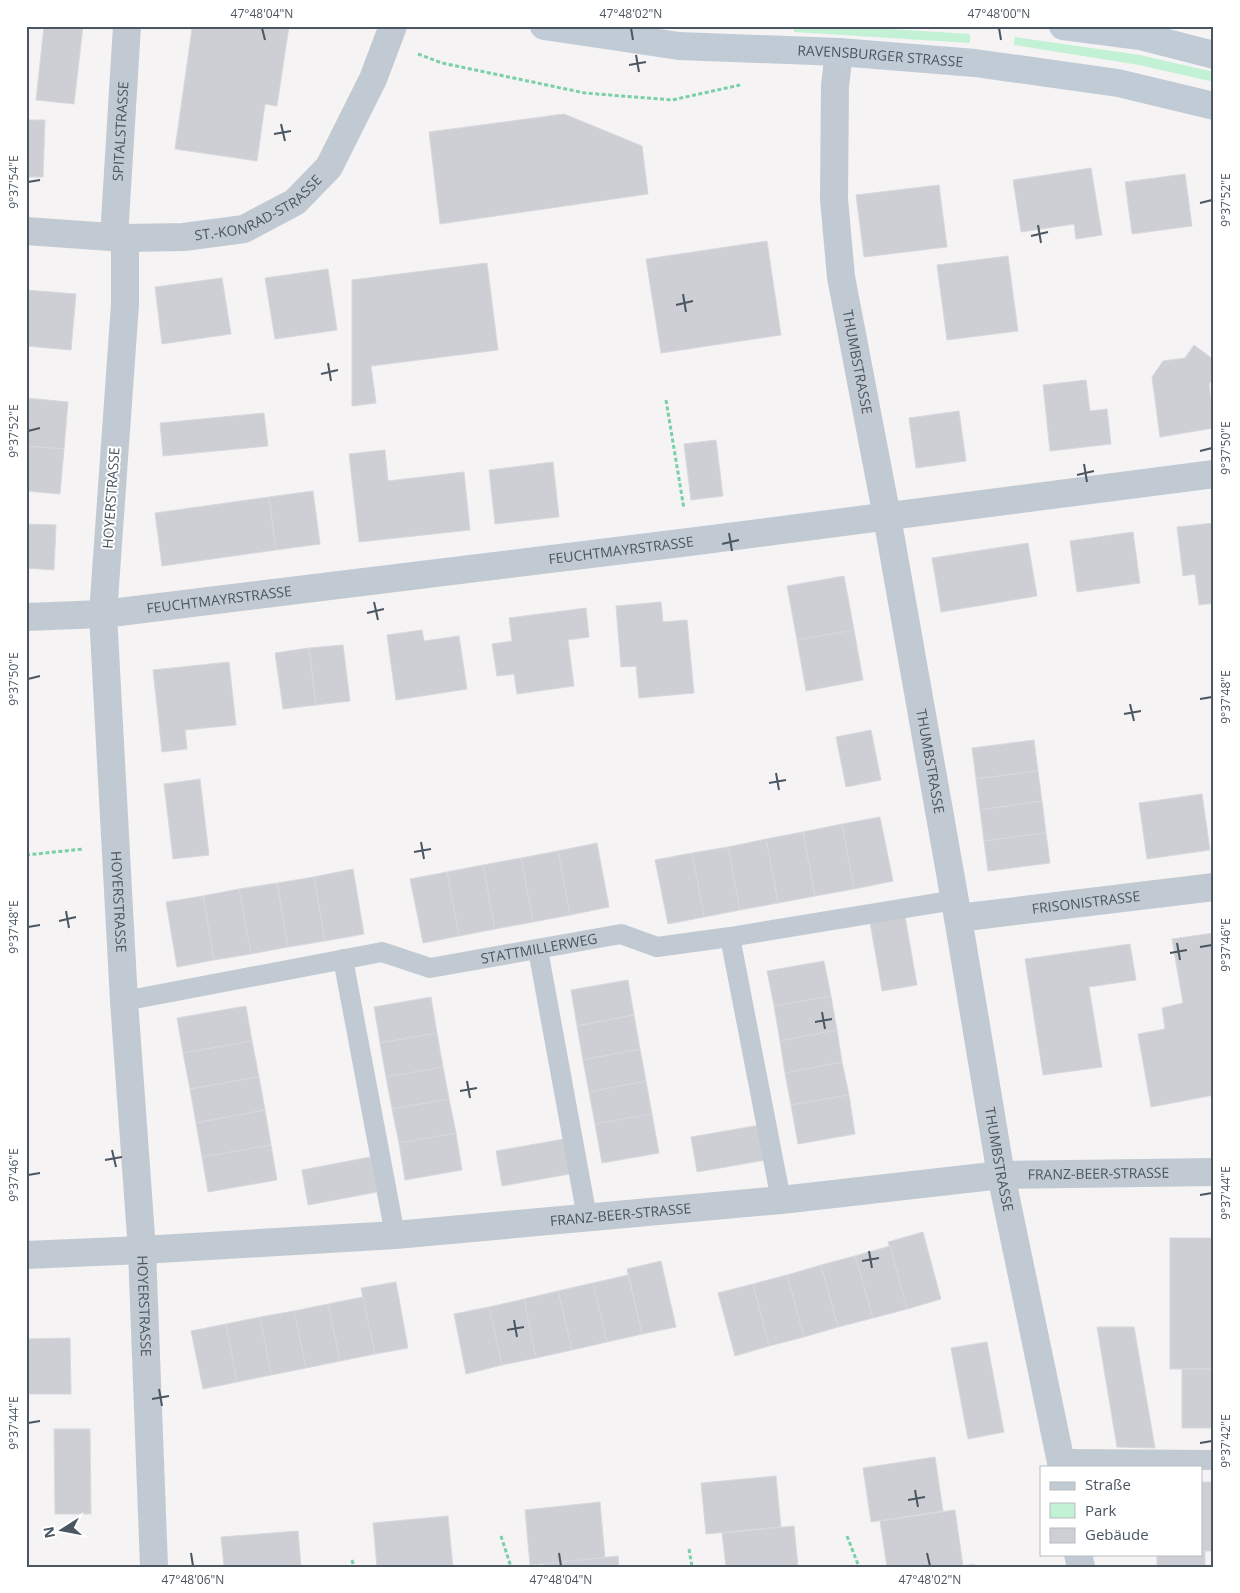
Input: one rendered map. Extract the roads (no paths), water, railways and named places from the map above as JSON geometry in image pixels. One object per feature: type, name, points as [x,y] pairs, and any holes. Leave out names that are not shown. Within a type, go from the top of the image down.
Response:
[{"type":"main road","name":"RAVENSBURGER STRASSE","points":[[544,26],[679,46],[839,52],[976,63],[1118,83],[1214,106]]},
{"type":"main road","points":[[1063,26],[1140,36],[1214,55]]},
{"type":"street","name":"SPITALSTRASSE","points":[[120,237],[127,26]]},
{"type":"street","name":"ST.-KONRAD-STRASSE","points":[[26,231],[120,237],[184,237],[244,229],[295,202],[329,166],[372,79],[393,26]]},
{"type":"street","name":"THUMBSTRASSE","points":[[839,52],[835,86],[834,199],[841,277],[887,517],[1001,1175],[1061,1463]]},
{"type":"street","name":"HOYERSTRASSE","points":[[120,237],[125,304],[103,614],[124,1001],[142,1250],[154,1567]]},
{"type":"street","name":"FEUCHTMAYRSTRASSE","points":[[26,617],[103,614],[689,542],[1214,474]]},
{"type":"street","name":"FRISONISTRASSE","points":[[956,909],[1214,887]]},
{"type":"street","name":"FRANZ-BEER-STRASSE","points":[[26,1255],[395,1235],[781,1200],[1001,1175],[1214,1172]]},
{"type":"lane","name":"STATTMILLERWEG","points":[[124,1001],[382,952],[430,968],[621,934],[657,947],[956,909]]},
{"type":"lane","points":[[730,937],[781,1200]]},
{"type":"lane","points":[[538,950],[587,1217]]},
{"type":"lane","points":[[343,959],[395,1235]]},
{"type":"lane","points":[[1061,1463],[1214,1460]]}]
